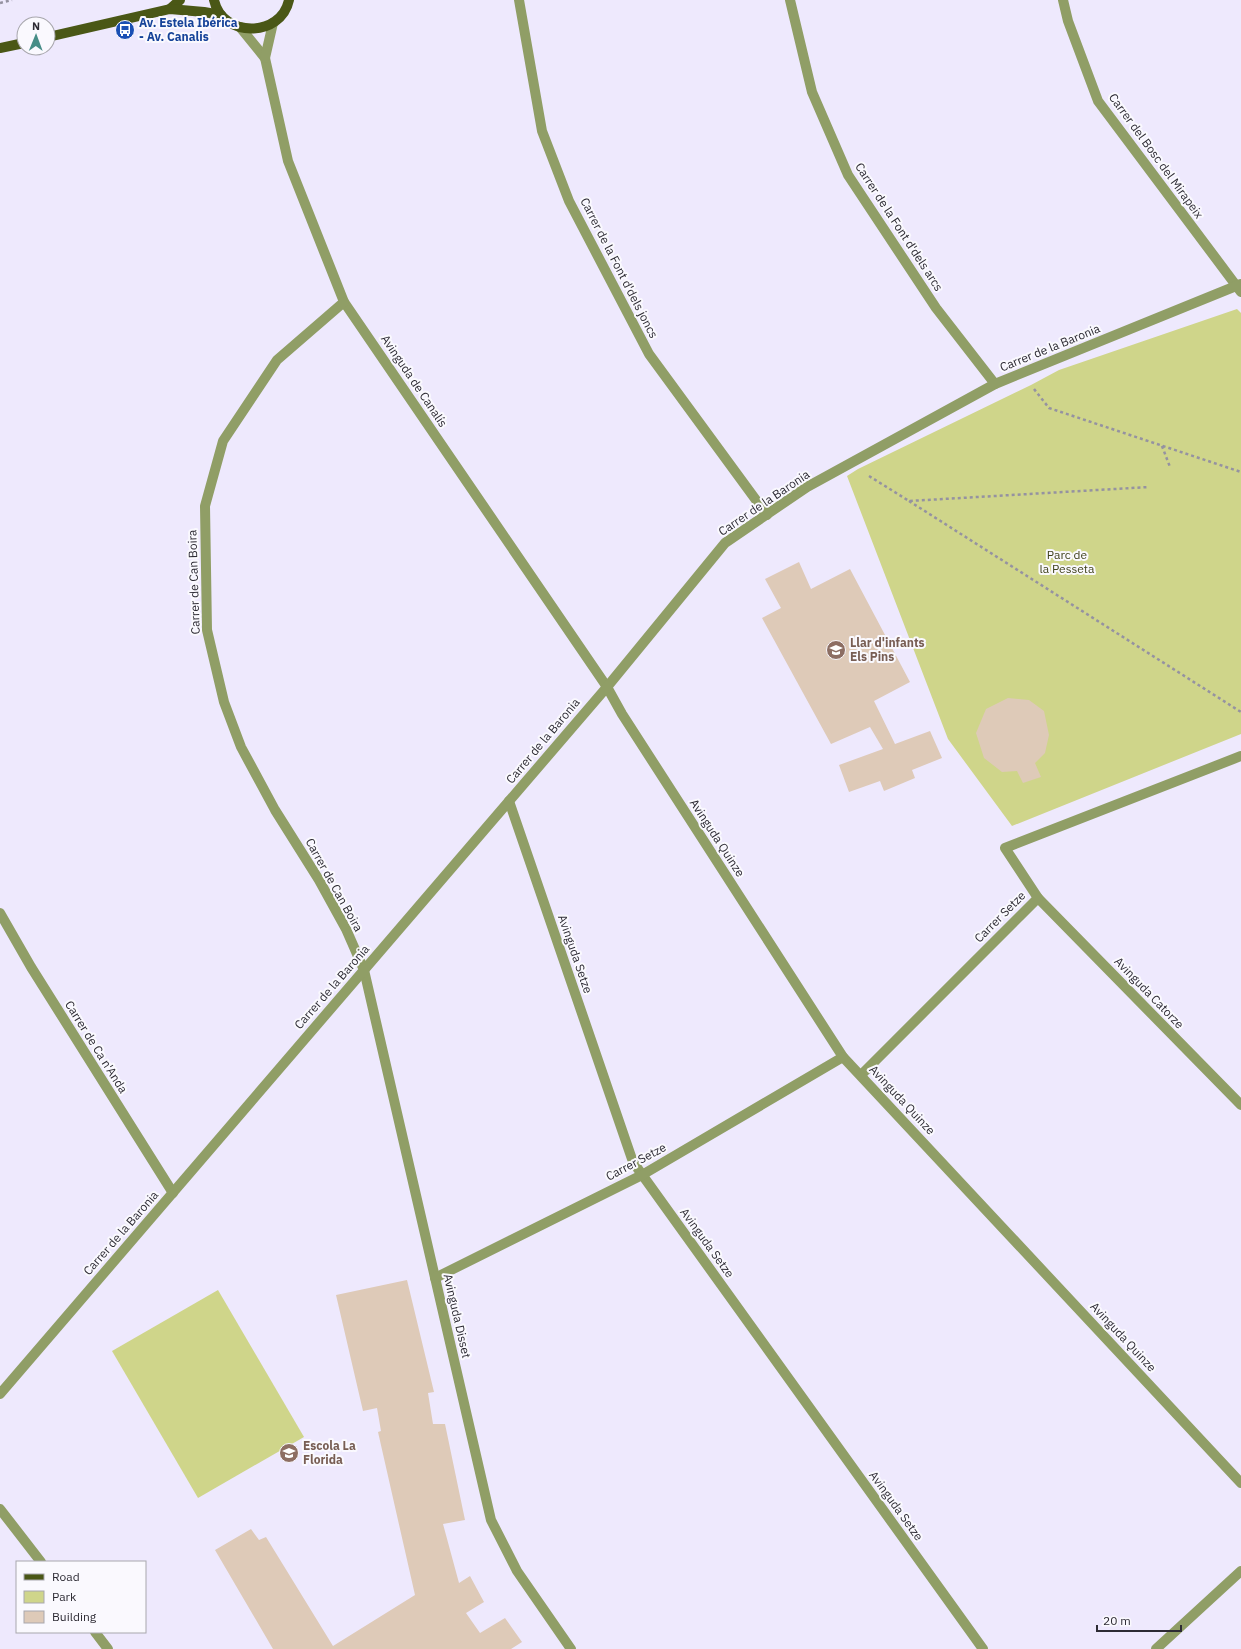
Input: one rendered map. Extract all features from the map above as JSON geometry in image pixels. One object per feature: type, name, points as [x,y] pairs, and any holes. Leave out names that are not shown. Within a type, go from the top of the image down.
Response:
[{"type":"main road","points":[[170,9],[180,0]]},
{"type":"main road","points":[[214,0],[221,15],[240,27],[251,29],[263,28],[273,23],[282,15],[291,2]]},
{"type":"main road","points":[[56,36],[170,9],[221,15]]},
{"type":"main road","points":[[0,48],[16,45]]},
{"type":"street","name":"Carrer de la Font d'dels joncs","points":[[519,0],[542,131],[569,201],[649,354],[767,515]]},
{"type":"street","name":"Carrer de la Font d'dels arcs","points":[[790,0],[812,92],[848,175],[936,308],[995,384]]},
{"type":"street","name":"Carrer del Bosc del Mirapeix","points":[[1063,0],[1068,21],[1098,101],[1239,287]]},
{"type":"street","name":"Avinguda de Canalís","points":[[264,58],[273,23]]},
{"type":"street","name":"Avinguda de Canalís","points":[[240,27],[264,58],[288,161],[344,302],[607,687]]},
{"type":"street","name":"Carrer de la Baronia","points":[[0,1394],[607,687],[725,543],[807,487],[995,384],[1239,287]]},
{"type":"street","name":"Carrer de Can Boira","points":[[344,302],[277,360],[223,441],[205,506],[207,630],[224,702],[240,747],[275,810],[319,880],[346,929],[364,970]]},
{"type":"street","name":"Avinguda Quinze","points":[[607,687],[622,714],[843,1057],[1241,1482]]},
{"type":"street","name":"Carrer Setze","points":[[861,1075],[1038,898],[1005,848],[1241,756]]},
{"type":"street","name":"Avinguda Setze","points":[[509,801],[633,1162],[983,1649]]},
{"type":"street","name":"Avinguda Catorze","points":[[1038,898],[1241,1105]]},
{"type":"street","name":"Carrer de Ca n'Anda","points":[[0,913],[31,967],[173,1193]]},
{"type":"street","name":"Avinguda Disset","points":[[364,970],[491,1520],[517,1571],[571,1649]]},
{"type":"street","name":"Carrer Setze","points":[[435,1278],[642,1175],[843,1057]]},
{"type":"street","points":[[0,1509],[40,1561]]},
{"type":"street","points":[[1156,1649],[1241,1572]]},
{"type":"street","points":[[96,1633],[108,1649]]},
{"type":"path","points":[[0,3],[12,0]]},
{"type":"path","points":[[1031,385],[1049,408],[1241,472]]},
{"type":"path","points":[[1162,446],[1170,467]]},
{"type":"path","points":[[864,473],[1241,712]]},
{"type":"path","points":[[909,501],[1149,487]]},
{"type":"green space","name":"Parc de la Pesseta","points":[[1237,309],[1241,313],[1241,734],[1012,826],[948,739],[847,476],[858,469],[1059,370]]},
{"type":"green space","points":[[218,1290],[304,1437],[198,1498],[112,1351]]},
{"type":"building","name":"Llar d'infants Els Pins","points":[[799,562],[811,589],[850,569],[910,682],[874,701],[895,744],[930,731],[942,758],[912,770],[915,778],[884,791],[880,781],[849,792],[839,765],[883,749],[870,727],[831,744],[762,618],[781,608],[765,579]]},
{"type":"building","points":[[1008,698],[1029,700],[1044,711],[1049,735],[1045,753],[1035,763],[1041,777],[1023,783],[1017,771],[1002,772],[984,758],[976,733],[986,709]]},
{"type":"building","points":[[407,1280],[434,1392],[428,1393],[433,1424],[445,1424],[465,1520],[443,1524],[459,1583],[470,1576],[484,1602],[466,1613],[480,1633],[505,1618],[522,1642],[511,1649],[273,1649],[215,1550],[251,1529],[259,1540],[266,1537],[333,1646],[415,1595],[378,1432],[381,1431],[377,1408],[363,1411],[336,1295]]},
{"type":"place","name":"Av. Estela Ibérica - Av. Canalis","points":[[125,30]]},
{"type":"place","name":"Llar d'infants Els Pins","points":[[836,650]]},
{"type":"place","name":"Escola La Florida","points":[[289,1453]]}]
